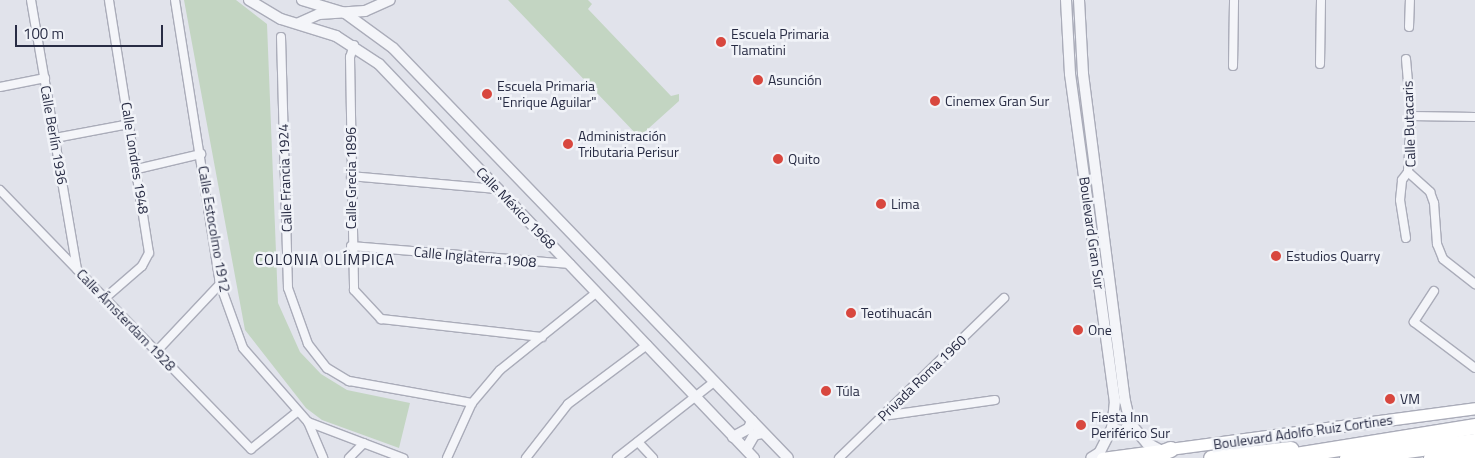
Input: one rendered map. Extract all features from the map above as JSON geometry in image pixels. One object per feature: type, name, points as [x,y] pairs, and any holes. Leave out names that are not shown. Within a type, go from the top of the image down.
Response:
[{"type":"highway","points":[[1278,458],[1475,426]]},
{"type":"highway","points":[[1347,458],[1475,441]]},
{"type":"highway","points":[[1211,458],[1285,449],[1309,454]]},
{"type":"highway","points":[[1431,458],[1475,452]]},
{"type":"main road","name":"Boulevard Adolfo Ruiz Cortines","points":[[1102,458],[1160,452],[1475,408]]},
{"type":"street","name":"Calle Berlín 1936","points":[[31,0],[78,270]]},
{"type":"street","name":"Calle Londres 1948","points":[[104,299],[142,266],[149,253],[109,0]]},
{"type":"street","name":"Calle Estocolmo 1912","points":[[175,0],[201,154],[220,284],[243,348],[296,413],[308,422],[403,458]]},
{"type":"street","name":"Calle México 1968","points":[[249,0],[282,19],[299,23],[354,45],[379,64],[754,458]]},
{"type":"street","name":"Calle México 1968","points":[[302,0],[345,13],[393,48],[432,86],[788,458]]},
{"type":"street","points":[[299,23],[319,14],[345,13],[390,0]]},
{"type":"street","name":"Boulevard Gran Sur","points":[[1066,0],[1070,74],[1115,401],[1112,428],[1099,454],[1090,458]]},
{"type":"street","name":"Boulevard Gran Sur","points":[[1079,0],[1100,204],[1130,423]]},
{"type":"street","points":[[1233,66],[1234,0]]},
{"type":"street","points":[[1320,64],[1321,0]]},
{"type":"street","points":[[1409,28],[1410,0]]},
{"type":"street","name":"Calle Francia 1924","points":[[281,37],[288,288],[308,344],[327,368],[349,381],[472,403]]},
{"type":"street","name":"Calle Grecia 1896","points":[[354,45],[351,176],[351,246],[354,290],[381,319],[542,336]]},
{"type":"street","name":"Calle Butacaris","points":[[1406,59],[1411,116],[1408,172],[1430,192],[1434,203],[1437,244],[1443,259],[1475,284]]},
{"type":"street","points":[[0,87],[45,78]]},
{"type":"street","points":[[1411,116],[1475,117]]},
{"type":"street","points":[[55,138],[129,124]]},
{"type":"street","points":[[137,169],[201,154]]},
{"type":"street","points":[[1406,238],[1400,200],[1408,172]]},
{"type":"street","points":[[351,176],[498,189]]},
{"type":"street","name":"Calle Ámsterdam 1928","points":[[0,190],[251,449],[296,413]]},
{"type":"street","points":[[1088,205],[1093,195],[1100,204]]},
{"type":"street","points":[[1088,205],[1100,204]]},
{"type":"street","name":"Calle Inglaterra 1908","points":[[351,246],[570,264]]},
{"type":"street","points":[[156,352],[220,284]]},
{"type":"street","points":[[1434,291],[1414,322],[1475,368]]},
{"type":"street","points":[[447,458],[472,403],[500,370],[597,292]]},
{"type":"street","name":"Privada Roma 1960","points":[[839,458],[1004,298]]},
{"type":"street","points":[[526,458],[568,404],[647,345]]},
{"type":"street","points":[[617,458],[714,382]]},
{"type":"street","points":[[883,416],[995,400]]},
{"type":"street","points":[[733,437],[749,428],[752,421]]},
{"type":"street","points":[[308,422],[323,458]]},
{"type":"street","points":[[1112,428],[1123,432],[1130,423],[1147,443],[1160,452]]},
{"type":"street","points":[[746,449],[754,435],[763,433]]},
{"type":"street","points":[[638,442],[653,458]]},
{"type":"street","points":[[349,458],[364,443]]},
{"type":"green space","points":[[184,0],[236,0],[267,24],[278,303],[300,352],[321,374],[347,390],[410,403],[399,448],[322,420],[306,408],[245,330]]},
{"type":"green space","points":[[508,0],[588,0],[592,4],[588,9],[671,96],[679,94],[679,101],[639,137]]},
{"type":"place","name":"Escuela Primaria Tlamatini","points":[[721,42]]},
{"type":"place","name":"Asunción","points":[[758,80]]},
{"type":"place","name":"Escuela Primaria \"Enrique Aguilar\"","points":[[487,94]]},
{"type":"place","name":"Cinemex Gran Sur","points":[[935,101]]},
{"type":"place","name":"Administración Tributaria Perisur","points":[[568,144]]},
{"type":"place","name":"Quito","points":[[778,159]]},
{"type":"place","name":"Lima","points":[[881,204]]},
{"type":"place","name":"Estudios Quarry","points":[[1276,256]]},
{"type":"place","name":"Teotihuacán","points":[[851,313]]},
{"type":"place","name":"One","points":[[1078,330]]},
{"type":"place","name":"Túla","points":[[826,391]]},
{"type":"place","name":"VM","points":[[1390,399]]},
{"type":"place","name":"Fiesta Inn Periférico Sur","points":[[1081,425]]},
{"type":"district","name":"COLONIA OLÍMPICA","points":[[325,260]]}]
